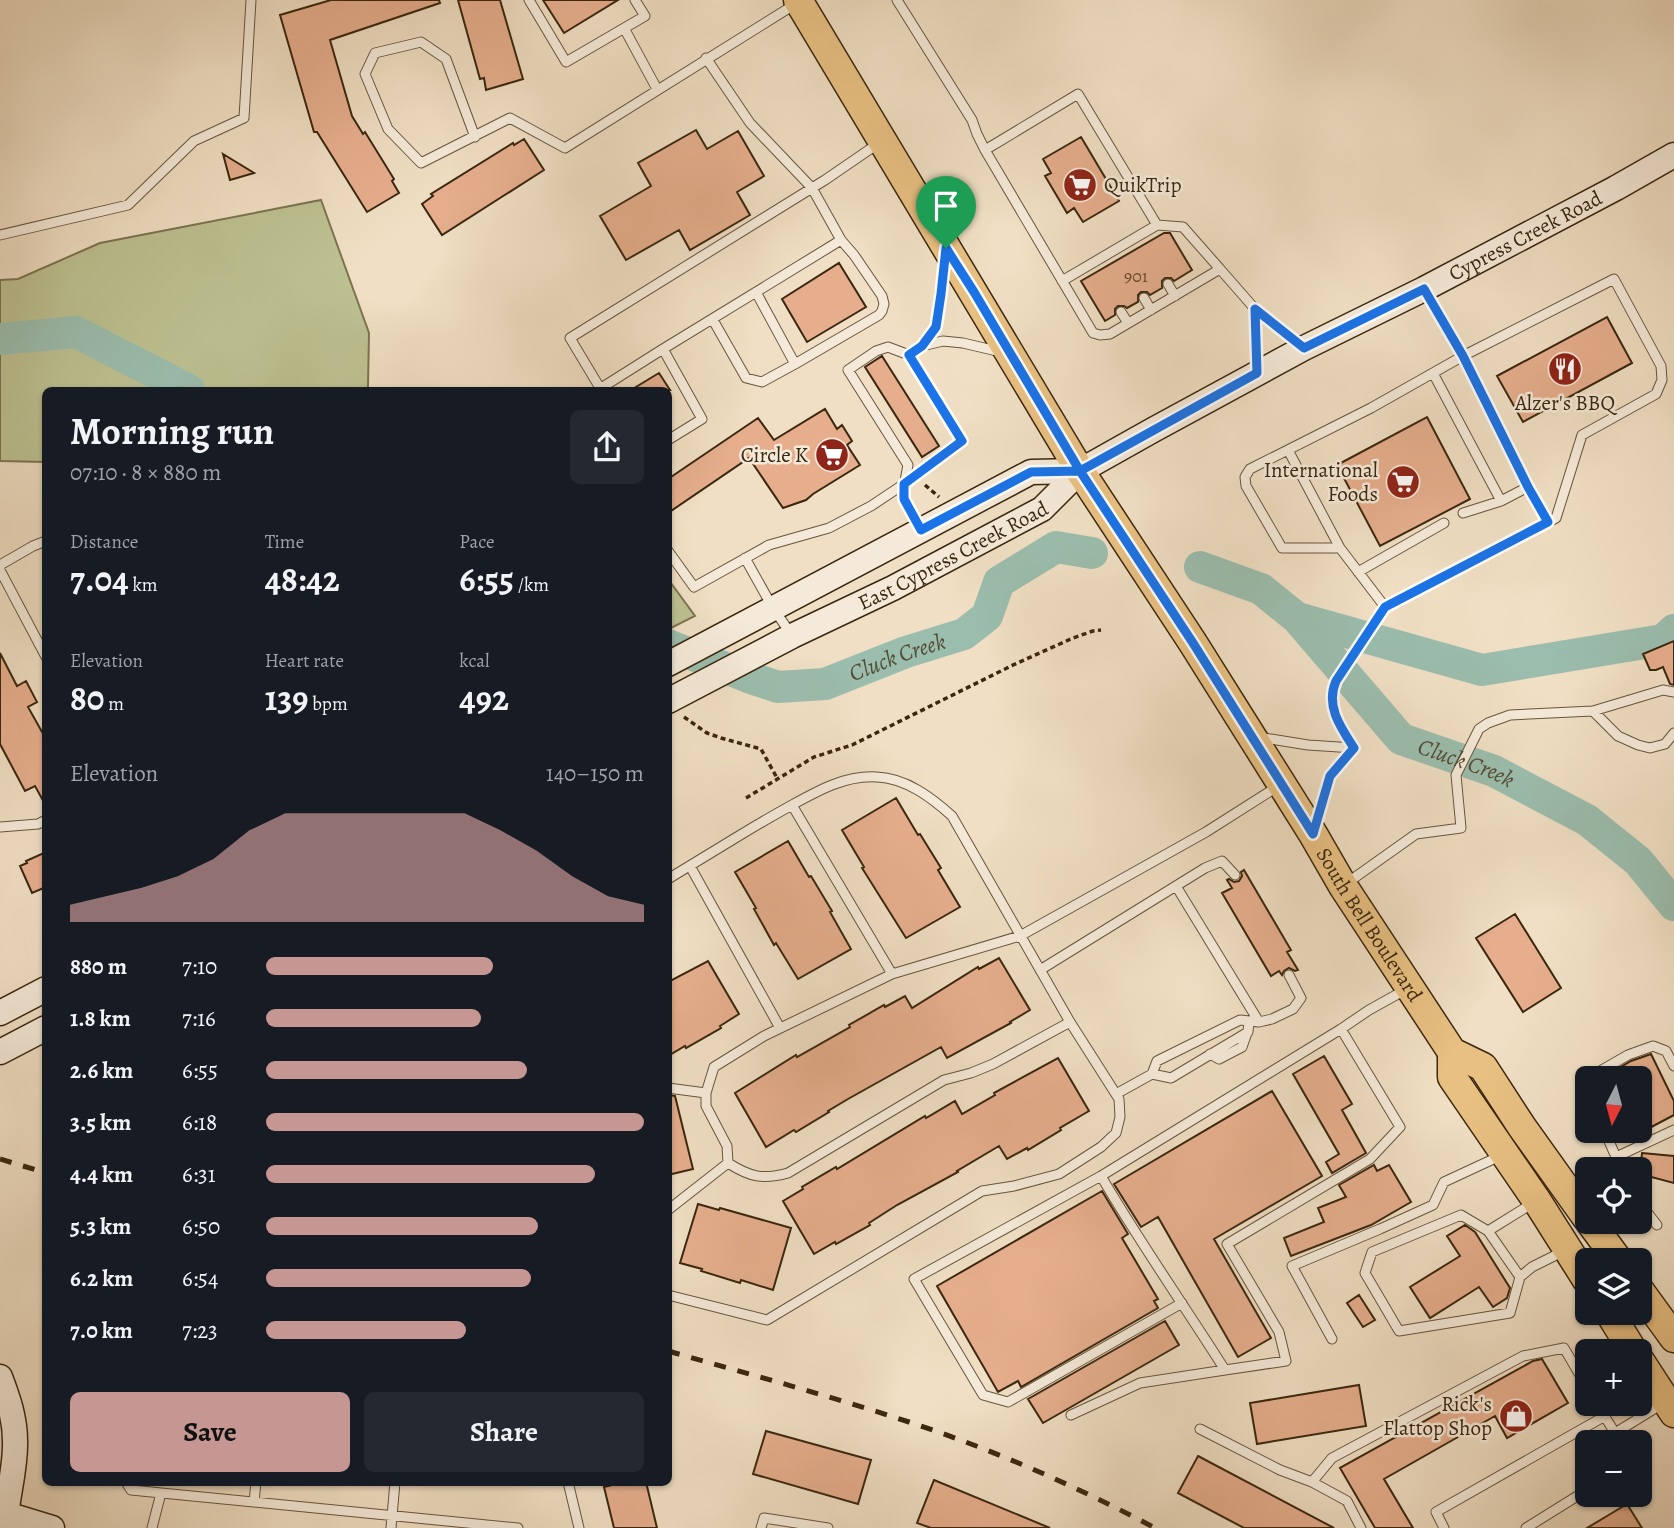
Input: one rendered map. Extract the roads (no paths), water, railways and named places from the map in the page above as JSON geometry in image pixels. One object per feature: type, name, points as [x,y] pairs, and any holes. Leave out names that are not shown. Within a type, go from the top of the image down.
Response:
[{"type":"main road","name":"South Bell Boulevard","points":[[800,0],[1080,471],[1193,643],[1343,886],[1452,1052]]},
{"type":"main road","name":"Cypress Creek Road","points":[[1080,471],[1257,373],[1424,289],[1674,155]]},
{"type":"main road","name":"East Cypress Creek Road","points":[[672,662],[1031,472],[1080,471]]},
{"type":"main road","name":"East Cypress Creek Road","points":[[675,708],[701,684],[792,636],[893,588],[1042,509],[1080,471]]},
{"type":"main road","points":[[0,1013],[42,991]]},
{"type":"main road","points":[[0,1052],[42,1030]]},
{"type":"main road","points":[[1575,1198],[1522,1127],[1483,1067],[1452,1052],[1452,1077],[1575,1261]]},
{"type":"main road","points":[[1652,1308],[1674,1338]]},
{"type":"main road","points":[[0,1377],[11,1405],[15,1441],[5,1521],[52,1528]]},
{"type":"main road","points":[[1652,1380],[1670,1408]]},
{"type":"lane","points":[[0,235],[128,205],[194,141],[244,118],[251,0]]},
{"type":"lane","points":[[529,0],[566,62],[645,16],[635,0]]},
{"type":"lane","points":[[475,137],[446,59],[421,42],[375,53],[365,74],[388,129],[421,163],[475,137],[510,118],[565,148],[800,0]]},
{"type":"lane","points":[[897,0],[972,120],[985,150],[1093,332],[1100,335],[1110,334],[1220,269]]},
{"type":"lane","points":[[624,28],[657,89]]},
{"type":"lane","points":[[706,58],[750,123],[812,188],[841,240],[882,296],[884,304],[879,315],[762,382],[746,379],[713,320]]},
{"type":"lane","points":[[985,150],[1078,94],[1157,225]]},
{"type":"lane","points":[[598,387],[570,338],[812,188],[883,140]]},
{"type":"lane","points":[[1062,281],[1093,268],[1140,241],[1157,225],[1183,227],[1255,309],[1304,348]]},
{"type":"lane","points":[[602,387],[841,240]]},
{"type":"lane","points":[[909,355],[922,346],[936,327],[946,248]]},
{"type":"lane","points":[[1340,548],[1282,548],[1246,486],[1245,477],[1250,469],[1614,279],[1661,366],[1662,380],[1656,394],[1582,435],[1556,518],[1385,607],[1332,691],[1333,710],[1354,748]]},
{"type":"lane","points":[[1168,284],[1175,296]]},
{"type":"lane","points":[[1424,289],[1463,356],[1548,522]]},
{"type":"lane","points":[[756,292],[795,364]]},
{"type":"lane","points":[[1144,298],[1151,310]]},
{"type":"lane","points":[[1255,309],[1257,373]]},
{"type":"lane","points":[[1121,312],[1128,323]]},
{"type":"lane","points":[[922,346],[943,341],[963,343],[1011,355]]},
{"type":"lane","points":[[672,557],[694,587],[769,545],[829,528],[871,506],[904,484],[962,441],[909,355],[888,347],[876,351],[848,370],[908,465],[904,484],[904,499],[921,530]]},
{"type":"lane","points":[[663,349],[702,419],[672,438]]},
{"type":"lane","points":[[1433,373],[1501,501]]},
{"type":"lane","points":[[1288,450],[1340,548],[1385,607]]},
{"type":"lane","points":[[1463,513],[1501,501],[1528,487]]},
{"type":"lane","points":[[1358,572],[1444,523]]},
{"type":"lane","points":[[42,543],[0,567],[42,649]]},
{"type":"lane","points":[[745,558],[792,636]]},
{"type":"lane","points":[[1343,886],[1416,834],[1461,828],[1456,775],[1479,729],[1488,723],[1510,715],[1593,710],[1663,690],[1674,692]]},
{"type":"lane","points":[[1593,710],[1618,736],[1638,745],[1650,748],[1665,744],[1674,733]]},
{"type":"lane","points":[[1251,735],[1308,745],[1354,748]]},
{"type":"lane","points":[[1313,834],[1330,776],[1354,748]]},
{"type":"lane","points":[[672,877],[779,811],[841,781],[878,777],[912,787],[933,799],[952,816],[1070,1021],[1119,1099],[1120,1117],[1116,1133],[1101,1147],[1059,1174],[982,1191],[767,1320],[672,1296]]},
{"type":"lane","points":[[1070,1021],[993,1064],[944,1080],[788,1174],[758,1177],[744,1173],[729,1163],[727,1146],[706,1106],[706,1093],[714,1067],[764,1036],[892,974],[1020,936],[1206,832],[1282,784]]},
{"type":"lane","points":[[792,805],[892,974]]},
{"type":"lane","points":[[0,827],[42,822]]},
{"type":"lane","points":[[1040,970],[1205,868],[1222,862],[1235,875]]},
{"type":"lane","points":[[690,866],[780,1028]]},
{"type":"lane","points":[[1176,886],[1252,1025]]},
{"type":"lane","points":[[1152,1074],[1171,1078],[1252,1025],[1293,1009],[1301,998],[1289,975]]},
{"type":"lane","points":[[1182,1303],[1008,1402],[983,1395],[914,1279],[1101,1176],[1369,1010],[1410,988]]},
{"type":"lane","points":[[1116,1094],[1152,1074],[1157,1061],[1240,1020],[1252,1025]]},
{"type":"lane","points":[[1071,1415],[1140,1383],[1286,1362],[1279,1332],[1227,1244],[1370,1160],[1400,1127],[1341,1029]]},
{"type":"lane","points":[[1608,1066],[1653,1046],[1665,1051],[1674,1066]]},
{"type":"lane","points":[[672,1089],[706,1093]]},
{"type":"lane","points":[[1628,1157],[1674,1130]]},
{"type":"lane","points":[[1332,1339],[1292,1266],[1433,1205],[1444,1182],[1504,1153]]},
{"type":"lane","points":[[672,1207],[729,1163]]},
{"type":"lane","points":[[1101,1176],[1133,1231],[1225,1370]]},
{"type":"lane","points":[[1488,1231],[1537,1201]]},
{"type":"lane","points":[[1520,1277],[1488,1231],[1461,1214],[1372,1252],[1365,1273],[1399,1331],[1510,1313],[1520,1277],[1532,1267],[1568,1250]]},
{"type":"lane","points":[[1652,1219],[1657,1225]]},
{"type":"lane","points":[[1312,1482],[1332,1458],[1523,1356],[1564,1348],[1575,1367]]},
{"type":"lane","points":[[1622,1430],[1670,1408]]},
{"type":"lane","points":[[1444,1528],[1436,1512],[1605,1416],[1613,1430]]},
{"type":"lane","points":[[1200,1429],[1348,1501],[1361,1528]]},
{"type":"lane","points":[[128,1486],[131,1490],[518,1528]]},
{"type":"lane","points":[[254,1502],[256,1486]]},
{"type":"lane","points":[[391,1528],[395,1486]]},
{"type":"lane","points":[[569,1486],[579,1528]]},
{"type":"lane","points":[[152,1528],[161,1493]]},
{"type":"lane","points":[[1526,1528],[1575,1497]]},
{"type":"lane","points":[[761,1528],[764,1518],[828,1528]]},
{"type":"waterway","name":"Cluck Creek","points":[[0,339],[76,332],[183,387]]},
{"type":"waterway","name":"Cluck Creek","points":[[672,647],[778,687],[825,684],[906,652],[964,634],[987,616],[999,582],[1056,547],[1092,553]]},
{"type":"waterway","name":"Cluck Creek","points":[[1200,567],[1261,589],[1297,618],[1401,739],[1494,771],[1587,820],[1638,861],[1674,905]]},
{"type":"waterway","points":[[1297,618],[1482,670],[1663,640],[1674,630]]},
{"type":"railway","points":[[0,1159],[42,1172]]},
{"type":"railway","points":[[672,1352],[849,1403],[972,1444],[1034,1470],[1155,1528]]},
{"type":"place","name":"QuikTrip","points":[[1080,185]]},
{"type":"place","name":"Alzer's BBQ","points":[[1565,369]]},
{"type":"place","name":"Circle K","points":[[832,455]]},
{"type":"place","name":"International Foods","points":[[1403,482]]},
{"type":"place","name":"Rick's Flattop Shop","points":[[1516,1416]]}]
